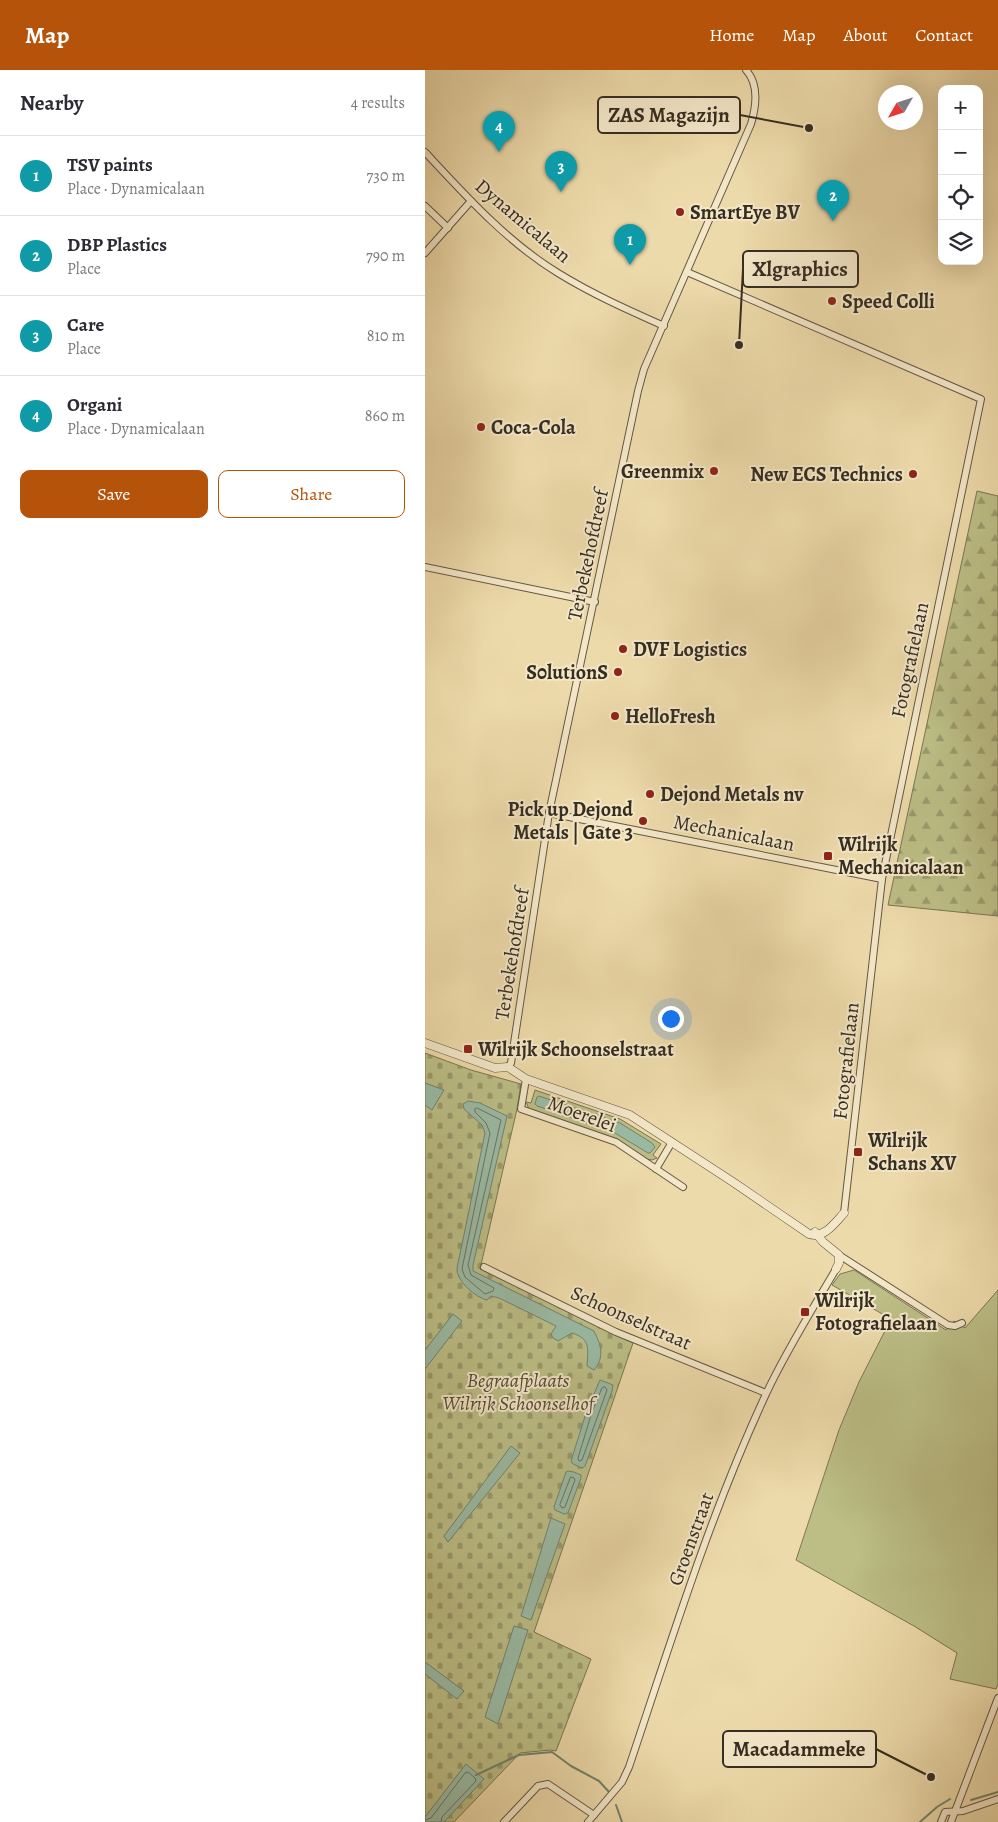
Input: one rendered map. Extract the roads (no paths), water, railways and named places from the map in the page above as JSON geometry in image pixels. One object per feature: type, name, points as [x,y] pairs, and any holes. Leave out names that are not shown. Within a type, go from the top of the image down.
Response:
[{"type":"street","name":"Terbekehofdreef","points":[[508,1067],[511,1063],[549,813],[638,391],[644,369],[751,124],[755,111],[756,96],[751,75],[746,70]]},
{"type":"street","name":"Dynamicalaan","points":[[425,152],[471,201],[532,255],[557,273],[611,303],[664,326]]},
{"type":"street","points":[[425,253],[471,201]]},
{"type":"street","points":[[425,206],[447,228]]},
{"type":"street","name":"Fotografielaan","points":[[687,272],[981,399],[882,879],[844,1213],[826,1232],[819,1235]]},
{"type":"street","points":[[425,567],[595,602]]},
{"type":"street","name":"Mechanicalaan","points":[[549,813],[882,879]]},
{"type":"street","name":"Moerelei","points":[[425,1043],[495,1068],[508,1067],[526,1079],[630,1115],[809,1234],[819,1235],[823,1242],[839,1255],[948,1325],[955,1326],[962,1323]]},
{"type":"street","name":"Moerelei","points":[[526,1079],[521,1109],[616,1142],[683,1187]]},
{"type":"street","points":[[656,1169],[672,1142]]},
{"type":"street","points":[[836,1269],[839,1263],[839,1255]]},
{"type":"street","name":"Schoonselstraat","points":[[484,1267],[616,1332],[766,1393]]},
{"type":"street","name":"Groenstraat","points":[[588,1822],[621,1782],[629,1767],[710,1529],[740,1452],[766,1393],[836,1269]]},
{"type":"street","points":[[951,1822],[998,1698]]},
{"type":"street","points":[[504,1822],[538,1786],[548,1784],[594,1815]]},
{"type":"street","points":[[941,1822],[945,1812],[963,1811],[998,1799]]},
{"type":"water","points":[[425,1083],[444,1090],[432,1110],[425,1105]]},
{"type":"water","points":[[539,1096],[620,1123],[652,1143],[655,1147],[648,1153],[610,1130],[537,1106],[535,1104]]},
{"type":"water","points":[[468,1101],[480,1103],[507,1116],[473,1271],[594,1331],[599,1341],[601,1356],[594,1370],[587,1366],[588,1350],[583,1338],[572,1333],[558,1341],[551,1334],[556,1326],[499,1298],[491,1296],[487,1300],[477,1296],[458,1275],[458,1264],[485,1133],[482,1125],[464,1109],[463,1104]]},
{"type":"water","points":[[453,1314],[462,1321],[425,1369],[425,1350]]},
{"type":"water","points":[[600,1380],[613,1385],[612,1391],[585,1466],[582,1468],[571,1461],[587,1410]]},
{"type":"water","points":[[511,1446],[520,1453],[448,1542],[444,1536]]},
{"type":"water","points":[[566,1472],[581,1475],[581,1478],[568,1513],[564,1514],[555,1510],[554,1507]]},
{"type":"water","points":[[551,1518],[565,1524],[531,1620],[521,1616]]},
{"type":"water","points":[[514,1626],[528,1630],[498,1724],[485,1717]]},
{"type":"water","points":[[425,1662],[464,1691],[457,1699],[425,1674]]},
{"type":"water","points":[[466,1764],[484,1779],[444,1822],[425,1822],[425,1817]]},
{"type":"waterway","points":[[476,1775],[519,1755],[552,1752],[571,1766],[599,1781],[609,1792]]},
{"type":"waterway","points":[[971,1800],[998,1792]]},
{"type":"waterway","points":[[920,1822],[937,1807],[950,1799]]},
{"type":"waterway","points":[[616,1805],[622,1822]]},
{"type":"place","name":"ZAS Magazijn","points":[[809,128]]},
{"type":"place","name":"Organi","points":[[499,152]]},
{"type":"place","name":"Care","points":[[561,192]]},
{"type":"place","name":"SmartEye BV","points":[[680,212]]},
{"type":"place","name":"DBP Plastics","points":[[833,221]]},
{"type":"place","name":"TSV paints","points":[[630,265]]},
{"type":"place","name":"Speed Colli","points":[[832,301]]},
{"type":"place","name":"Xlgraphics","points":[[739,345]]},
{"type":"place","name":"Coca-Cola","points":[[481,427]]},
{"type":"place","name":"Greenmix","points":[[714,471]]},
{"type":"place","name":"New ECS Technics","points":[[913,474]]},
{"type":"place","name":"DVF Logistics","points":[[623,649]]},
{"type":"place","name":"S0lutionS","points":[[618,672]]},
{"type":"place","name":"HelloFresh","points":[[615,716]]},
{"type":"place","name":"Dejond Metals nv","points":[[650,794]]},
{"type":"place","name":"Pick up Dejond Metals | Gate 3","points":[[643,821]]},
{"type":"place","name":"Wilrijk Mechanicalaan","points":[[828,856]]},
{"type":"place","name":"Wilrijk Schoonselstraat","points":[[468,1049]]},
{"type":"place","name":"Wilrijk Schans XV","points":[[858,1152]]},
{"type":"place","name":"Wilrijk Fotografielaan","points":[[805,1312]]},
{"type":"place","name":"Macadammeke","points":[[931,1777]]},
{"type":"park label","name":"Begraafplaats Wilrijk Schoonselhof","points":[[518,1392]]}]
